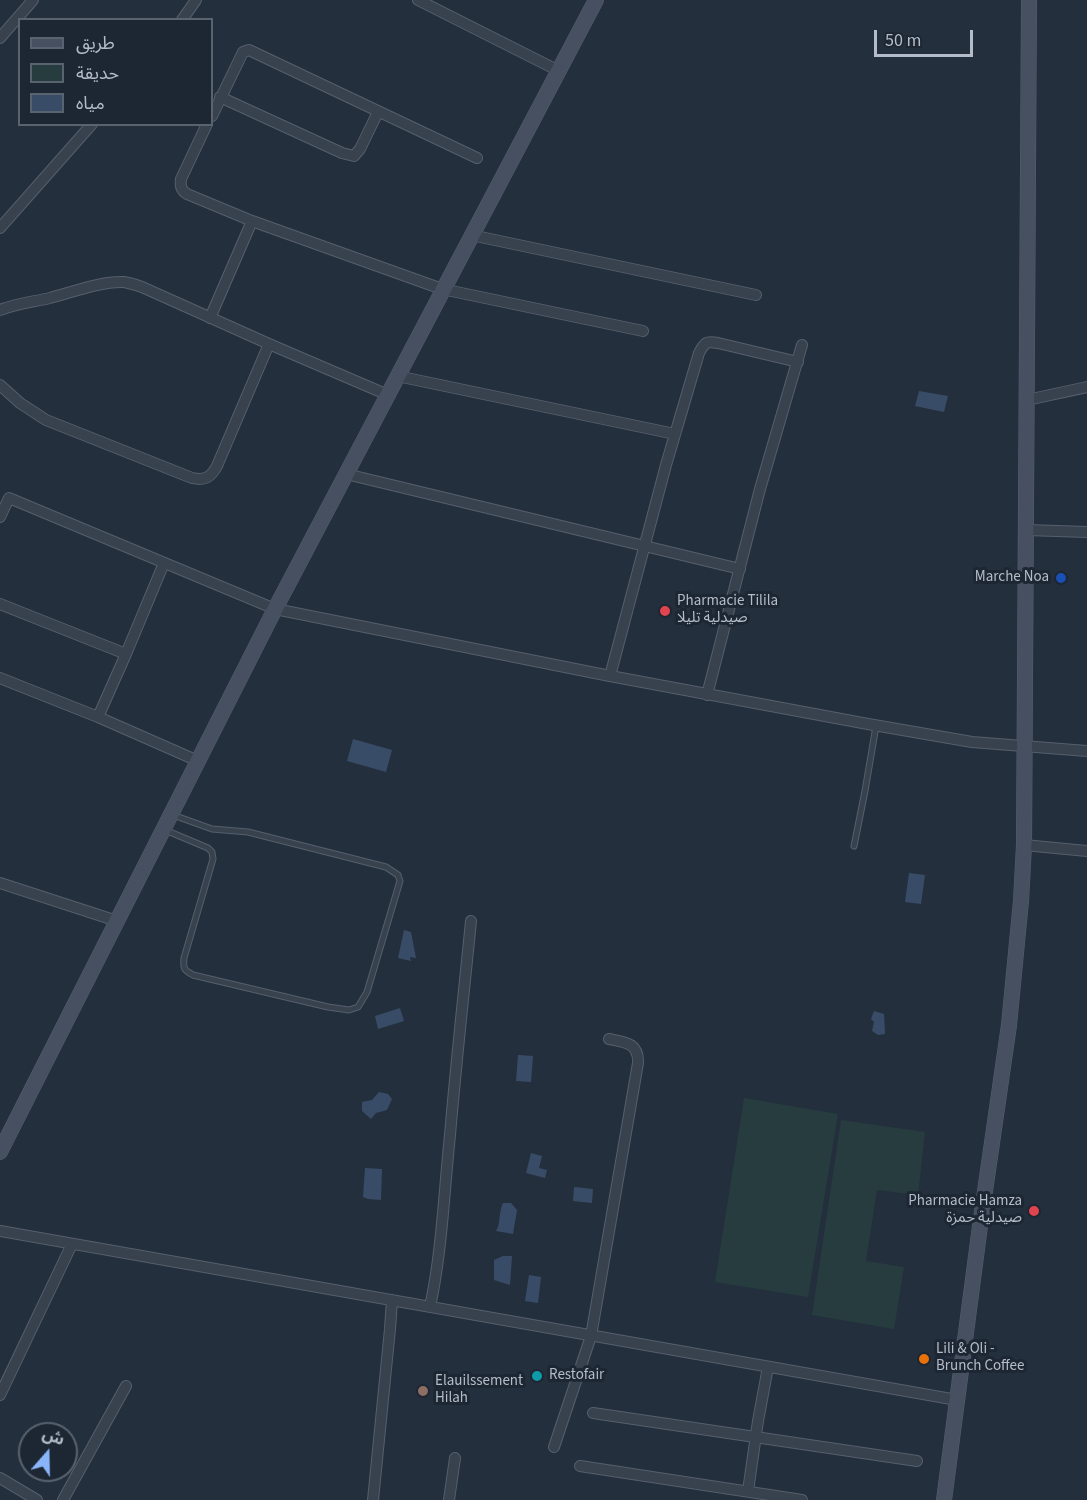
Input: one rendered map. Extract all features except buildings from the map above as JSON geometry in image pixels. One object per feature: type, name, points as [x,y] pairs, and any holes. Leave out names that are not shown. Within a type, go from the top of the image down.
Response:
[{"type":"street","points":[[0,38],[33,0]]},
{"type":"street","points":[[183,18],[196,0]]},
{"type":"street","points":[[418,0],[438,5],[559,71]]},
{"type":"street","points":[[0,1152],[275,609],[596,0]]},
{"type":"street","points":[[944,1500],[1009,1025],[1021,901],[1025,746],[1029,0]]},
{"type":"street","points":[[213,114],[243,52],[249,50],[477,158]]},
{"type":"street","points":[[220,98],[342,153],[354,156],[360,149],[378,112]]},
{"type":"street","points":[[0,228],[90,126]]},
{"type":"street","points":[[206,126],[181,179],[180,188],[187,194],[252,221],[442,289],[644,331]]},
{"type":"street","points":[[210,318],[252,221]]},
{"type":"street","points":[[471,235],[756,295]]},
{"type":"street","points":[[0,310],[17,304],[123,282],[142,287],[388,395]]},
{"type":"street","points":[[610,676],[699,353],[705,343],[718,343],[798,362]]},
{"type":"street","points":[[0,385],[20,403],[46,420],[200,480],[213,474],[269,344]]},
{"type":"street","points":[[707,694],[760,489],[802,345]]},
{"type":"street","points":[[397,376],[675,434]]},
{"type":"street","points":[[1027,400],[1087,387]]},
{"type":"street","points":[[346,474],[740,569]]},
{"type":"street","points":[[0,517],[9,498],[275,609],[876,726],[972,742],[1087,751]]},
{"type":"street","points":[[1026,530],[1087,532]]},
{"type":"street","points":[[98,717],[164,563]]},
{"type":"street","points":[[0,604],[126,654]]},
{"type":"street","points":[[0,678],[98,717],[198,761]]},
{"type":"street","points":[[1024,845],[1087,851]]},
{"type":"street","points":[[0,883],[117,921]]},
{"type":"street","points":[[430,1307],[444,1199],[471,921]]},
{"type":"street","points":[[554,1447],[591,1336],[638,1057],[636,1050],[626,1042],[609,1039]]},
{"type":"street","points":[[0,1231],[957,1400]]},
{"type":"street","points":[[0,1395],[72,1244]]},
{"type":"street","points":[[373,1500],[392,1300]]},
{"type":"street","points":[[748,1491],[768,1367]]},
{"type":"street","points":[[63,1500],[126,1386]]},
{"type":"street","points":[[593,1413],[917,1461]]},
{"type":"street","points":[[449,1500],[455,1458]]},
{"type":"street","points":[[580,1466],[748,1491],[774,1498],[802,1500]]},
{"type":"street","points":[[0,1478],[37,1500]]},
{"type":"lane","points":[[854,846],[876,726]]},
{"type":"lane","points":[[163,829],[208,848],[212,852],[213,859],[184,958],[185,970],[193,975],[328,1007],[349,1010],[358,1007],[367,992],[400,881],[398,875],[386,867],[248,832],[212,829],[171,814]]},
{"type":"green space","points":[[744,1098],[838,1114],[808,1297],[715,1282]]},
{"type":"green space","points":[[841,1120],[925,1132],[918,1195],[877,1190],[866,1261],[904,1267],[894,1329],[812,1315]]},
{"type":"water","points":[[919,391],[948,396],[944,412],[915,406]]},
{"type":"water","points":[[353,739],[392,750],[386,772],[347,761]]},
{"type":"water","points":[[909,873],[925,875],[921,904],[905,902]]},
{"type":"water","points":[[404,930],[411,932],[416,958],[410,957],[411,961],[398,958]]},
{"type":"water","points":[[400,1008],[404,1021],[378,1029],[375,1016]]},
{"type":"water","points":[[874,1011],[884,1014],[885,1034],[878,1035],[872,1031],[874,1022],[871,1019]]},
{"type":"water","points":[[518,1055],[533,1056],[531,1082],[516,1081]]},
{"type":"water","points":[[379,1092],[388,1094],[392,1099],[387,1110],[376,1113],[371,1119],[362,1111],[362,1102],[372,1100]]},
{"type":"water","points":[[531,1153],[542,1156],[539,1168],[547,1170],[545,1178],[526,1173]]},
{"type":"water","points":[[365,1168],[382,1169],[381,1200],[363,1197]]},
{"type":"water","points":[[574,1187],[593,1189],[592,1203],[573,1201]]},
{"type":"water","points":[[503,1203],[511,1203],[517,1210],[513,1234],[496,1231]]},
{"type":"water","points":[[503,1256],[512,1256],[510,1285],[494,1280],[494,1260]]},
{"type":"water","points":[[529,1275],[541,1277],[538,1303],[525,1301]]},
{"type":"place","name":"Marche Noa","points":[[1061,578]]},
{"type":"place","name":"Pharmacie Tilila صيدلية تليلا","points":[[665,611]]},
{"type":"place","name":"Pharmacie Hamza صيدلية حمزة","points":[[1034,1211]]},
{"type":"place","name":"Lili & Oli - Brunch Coffee","points":[[924,1359]]},
{"type":"place","name":"Restofair","points":[[537,1376]]},
{"type":"place","name":"Elauilssement Hilah","points":[[423,1391]]}]
